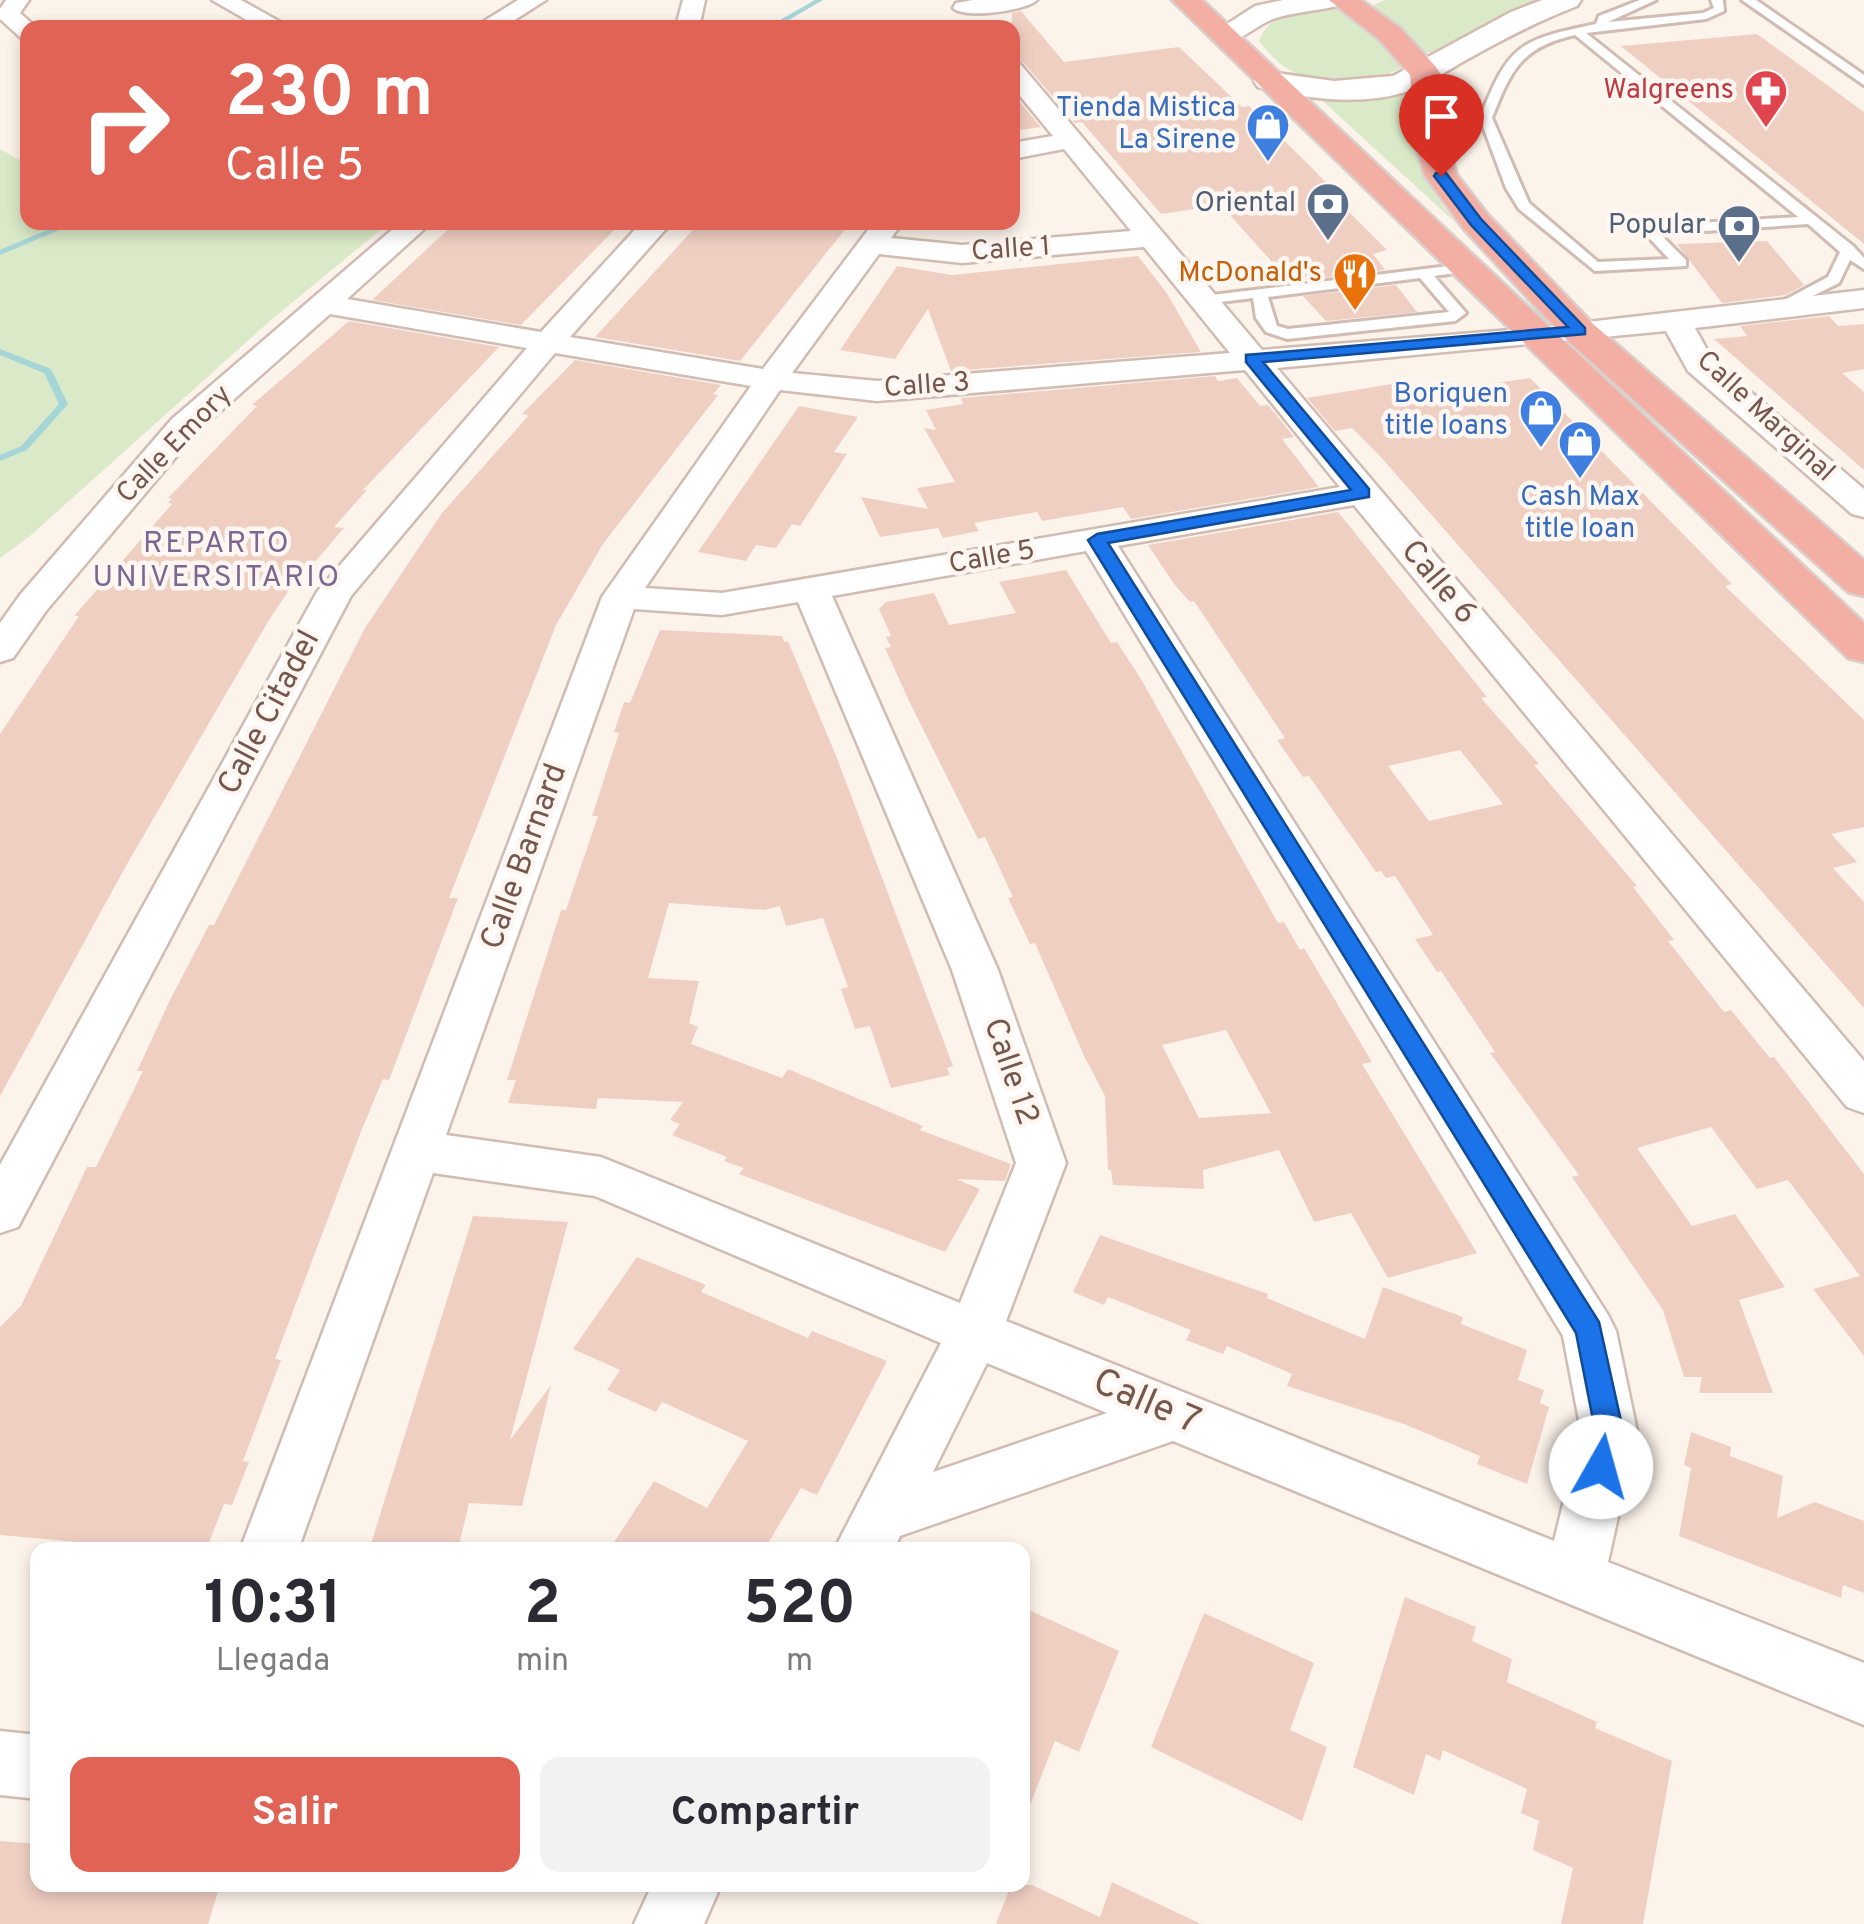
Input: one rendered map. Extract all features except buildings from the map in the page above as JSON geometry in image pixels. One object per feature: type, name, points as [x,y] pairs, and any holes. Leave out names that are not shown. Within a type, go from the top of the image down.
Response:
[{"type":"highway","points":[[1186,0],[1864,648]]},
{"type":"highway","points":[[1344,0],[1390,34],[1424,73],[1433,151],[1441,176],[1476,222],[1580,331],[1864,583]]},
{"type":"main road","points":[[1224,35],[1265,12],[1327,0]]},
{"type":"main road","points":[[1269,81],[1310,88],[1366,90],[1402,83],[1522,18],[1567,0]]},
{"type":"street","points":[[18,0],[8,14],[20,25]]},
{"type":"street","points":[[223,0],[264,20]]},
{"type":"street","points":[[499,20],[535,0]]},
{"type":"street","points":[[966,12],[1026,0]]},
{"type":"street","name":"Calle 6","points":[[1020,79],[1864,1094]]},
{"type":"street","points":[[1020,150],[1071,140]]},
{"type":"street","name":"Calle Emory","points":[[0,650],[17,602],[184,426],[409,230]]},
{"type":"street","name":"Calle Citadel","points":[[0,1212],[336,592],[548,342],[651,230]]},
{"type":"street","name":"Calle 1","points":[[880,234],[962,254],[1151,238]]},
{"type":"street","name":"Calle Barnard","points":[[273,1542],[620,597],[771,380],[880,234]]},
{"type":"street","name":"Calle 3","points":[[324,304],[771,380],[877,391],[1536,337],[1864,300]]},
{"type":"street","name":"Calle Marginal","points":[[1675,319],[1699,364],[1864,507]]},
{"type":"street","name":"Calle 5","points":[[620,597],[722,604],[1363,493]]},
{"type":"street","points":[[1097,540],[1589,1330],[1609,1430],[1575,1577]]},
{"type":"street","name":"Calle 12","points":[[810,590],[975,970],[1042,1162],[975,1332],[872,1533]]},
{"type":"street","name":"Calle 7","points":[[418,1151],[602,1177],[1174,1416],[1864,1694]]},
{"type":"street","points":[[872,1533],[1174,1416]]},
{"type":"street","points":[[0,1763],[30,1765]]},
{"type":"street","points":[[668,1924],[684,1892]]},
{"type":"lane","points":[[1601,26],[1603,18],[1650,0]]},
{"type":"lane","points":[[1717,0],[1720,8],[1706,16],[1601,26],[1540,39],[1504,70],[1486,118],[1513,188],[1524,206],[1596,267],[1681,263],[1649,230],[1811,220]]},
{"type":"lane","points":[[1748,0],[1864,81]]},
{"type":"lane","points":[[1578,32],[1864,265]]},
{"type":"lane","points":[[1780,308],[1834,280],[1848,249]]},
{"type":"lane","points":[[1204,300],[1464,268]]},
{"type":"lane","points":[[1260,294],[1264,318],[1271,330],[1287,334],[1455,316],[1458,312],[1424,273]]},
{"type":"green space","points":[[1385,0],[1541,0],[1483,25],[1435,53],[1423,52],[1371,6]]},
{"type":"green space","points":[[1335,5],[1382,39],[1402,67],[1361,80],[1314,79],[1284,66],[1259,42],[1263,32],[1279,18]]},
{"type":"green space","points":[[1408,87],[1414,102],[1417,147],[1424,175],[1457,224],[1316,95]]},
{"type":"green space","points":[[0,149],[20,160],[20,230],[380,230],[271,320],[30,536],[0,558]]},
{"type":"waterway","points":[[784,20],[820,0]]},
{"type":"waterway","points":[[0,253],[55,230]]},
{"type":"waterway","points":[[0,352],[48,371],[64,404],[24,448],[0,458]]},
{"type":"place","name":"Walgreens","points":[[1766,129]]},
{"type":"place","name":"Tienda Mistica La Sirene","points":[[1268,163]]},
{"type":"place","name":"Oriental","points":[[1328,242]]},
{"type":"place","name":"Popular","points":[[1739,264]]},
{"type":"place","name":"McDonald's","points":[[1355,312]]},
{"type":"place","name":"Boriquen title loans","points":[[1541,449]]},
{"type":"place","name":"Cash Max title loan","points":[[1580,480]]},
{"type":"district","name":"REPARTO UNIVERSITARIO","points":[[217,561]]},
{"type":"route","points":[[1441,176],[1476,222],[1580,331],[1252,358],[1363,493],[1097,540],[1589,1330],[1609,1430],[1601,1467]]}]
